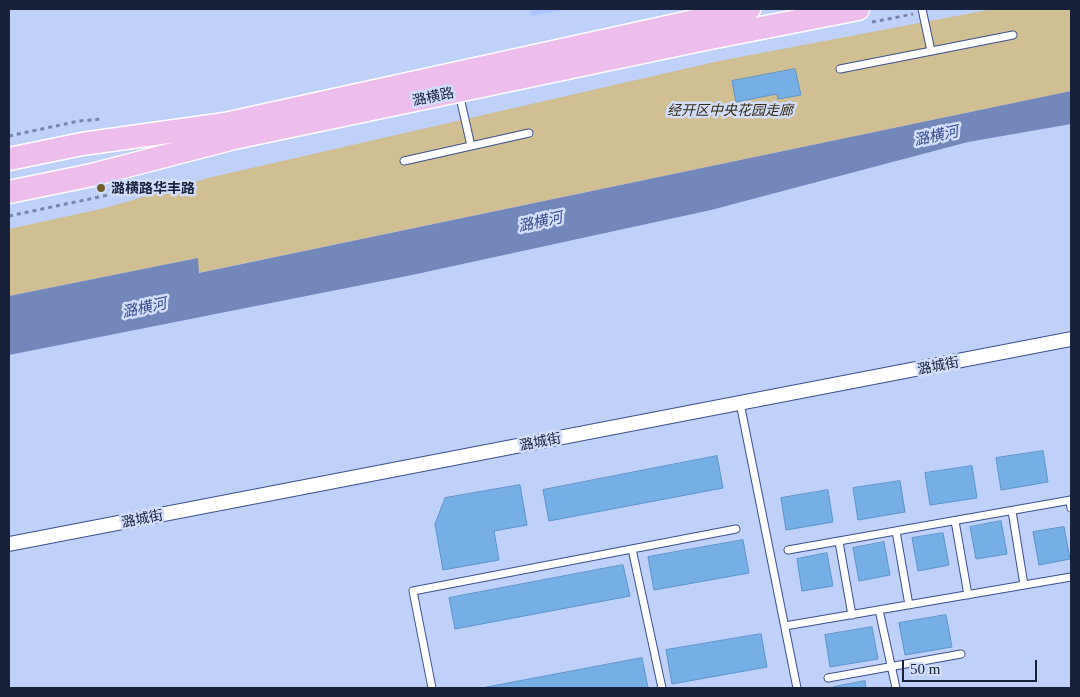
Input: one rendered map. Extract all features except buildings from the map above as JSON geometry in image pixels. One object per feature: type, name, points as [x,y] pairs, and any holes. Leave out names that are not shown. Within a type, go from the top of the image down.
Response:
[{"type":"main road","name":"潞横路","points":[[9,159],[82,144],[225,124],[749,9]]},
{"type":"main road","name":"潞横路","points":[[9,192],[92,175],[234,138],[858,9]]},
{"type":"street","name":"潞城街","points":[[9,544],[1071,339]]},
{"type":"lane","points":[[922,9],[930,51]]},
{"type":"lane","points":[[840,69],[1013,35]]},
{"type":"lane","points":[[459,90],[471,146]]},
{"type":"lane","points":[[404,161],[529,134]]},
{"type":"lane","points":[[740,403],[797,688]]},
{"type":"lane","points":[[788,550],[1070,500],[1071,508]]},
{"type":"lane","points":[[1012,511],[1024,585]]},
{"type":"lane","points":[[955,521],[968,595]]},
{"type":"lane","points":[[432,688],[413,591],[736,529]]},
{"type":"lane","points":[[896,531],[909,605]]},
{"type":"lane","points":[[839,542],[852,615]]},
{"type":"lane","points":[[632,549],[662,688]]},
{"type":"lane","points":[[785,626],[1071,577]]},
{"type":"lane","points":[[879,610],[896,688]]},
{"type":"lane","points":[[828,678],[961,654]]},
{"type":"shaded area","points":[[530,9],[567,9],[531,16]]},
{"type":"green space","name":"经开区中央花园走廊","points":[[993,9],[1071,9],[1071,91],[198,273],[197,258],[9,296],[9,229],[105,208],[208,178],[719,61]]},
{"type":"water","name":"潞横河","points":[[1071,91],[1071,124],[968,142],[711,210],[412,275],[9,355],[9,296],[198,258],[199,273]]},
{"type":"place","name":"潞横路华丰路","points":[[101,188]]}]
